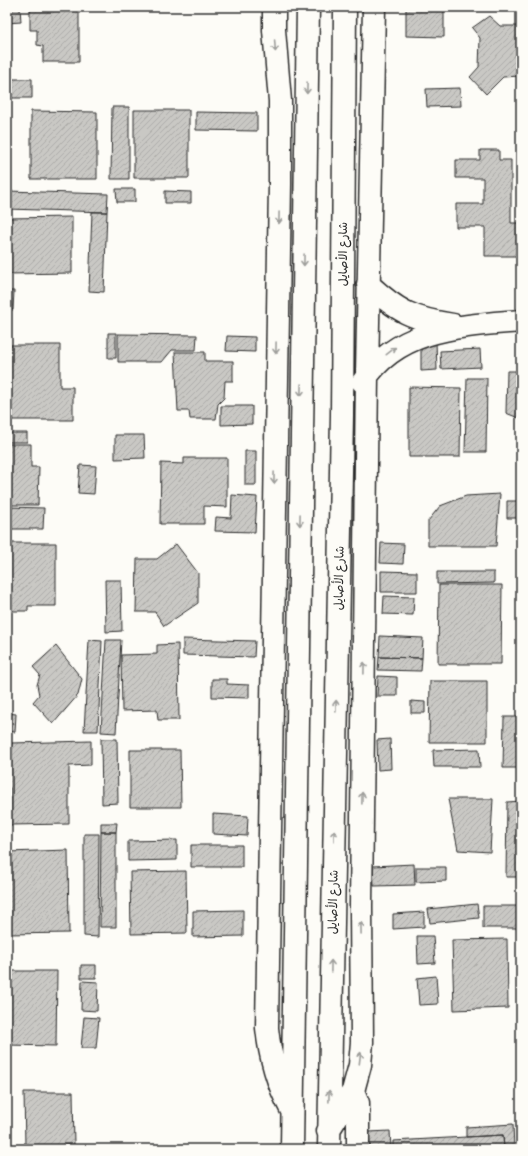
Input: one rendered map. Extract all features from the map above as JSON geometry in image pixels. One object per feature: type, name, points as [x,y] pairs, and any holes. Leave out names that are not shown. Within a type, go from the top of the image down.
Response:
[{"type":"street","points":[[274,7],[274,44],[280,101],[280,184],[267,1028],[275,1074],[283,1095],[293,1113]]},
{"type":"street","points":[[292,1149],[308,7]]},
{"type":"street","name":"شارع الأصايل","points":[[328,1140],[342,414],[345,7]]},
{"type":"street","points":[[328,1140],[353,1091],[360,1066],[362,1042],[361,906],[368,284],[374,7]]},
{"type":"street","points":[[280,184],[306,183]]},
{"type":"street","points":[[368,284],[394,306],[409,315],[426,321],[462,326]]},
{"type":"street","points":[[342,414],[367,376],[386,356],[410,340],[462,326],[521,321]]},
{"type":"street","points":[[353,1091],[358,1103],[358,1149]]},
{"type":"building","points":[[7,7],[20,7],[21,22],[7,23]]},
{"type":"building","points":[[406,7],[444,7],[444,37],[406,36]]},
{"type":"building","points":[[30,9],[79,9],[79,62],[43,62],[43,46],[37,45],[37,30],[30,30]]},
{"type":"building","points":[[489,16],[500,26],[521,26],[521,76],[503,77],[486,94],[470,77],[479,67],[480,38],[472,28]]},
{"type":"building","points":[[8,79],[32,79],[32,98],[8,98]]},
{"type":"building","points":[[460,88],[461,106],[427,107],[426,89]]},
{"type":"building","points":[[112,107],[129,107],[129,179],[111,179]]},
{"type":"building","points":[[134,110],[189,110],[189,178],[134,178]]},
{"type":"building","points":[[31,111],[97,112],[97,179],[31,179]]},
{"type":"building","points":[[196,112],[257,113],[257,131],[196,130]]},
{"type":"building","points":[[480,150],[499,150],[499,160],[511,160],[511,223],[521,223],[521,256],[485,256],[485,227],[456,227],[456,204],[483,204],[483,178],[456,178],[456,160],[480,160]]},
{"type":"building","points":[[116,189],[135,189],[135,202],[117,202]]},
{"type":"building","points":[[7,191],[108,194],[107,212],[7,209]]},
{"type":"building","points":[[165,191],[191,192],[191,203],[165,203]]},
{"type":"building","points":[[92,212],[107,212],[104,292],[89,291]]},
{"type":"building","points":[[72,217],[72,273],[7,274],[7,218]]},
{"type":"building","points":[[7,291],[14,291],[13,310],[7,309]]},
{"type":"building","points":[[108,333],[116,333],[116,358],[108,358]]},
{"type":"building","points":[[118,334],[197,335],[196,350],[172,350],[162,362],[118,362]]},
{"type":"building","points":[[227,336],[255,337],[255,352],[226,351]]},
{"type":"building","points":[[421,342],[436,342],[437,370],[421,371]]},
{"type":"building","points":[[7,345],[60,345],[60,387],[73,387],[73,420],[7,420]]},
{"type":"building","points":[[480,349],[481,367],[441,369],[440,351]]},
{"type":"building","points":[[175,352],[205,352],[205,361],[233,361],[233,381],[225,381],[224,398],[218,404],[216,419],[190,419],[189,411],[178,411]]},
{"type":"building","points":[[507,371],[521,371],[521,419],[506,413]]},
{"type":"building","points":[[467,378],[487,378],[486,452],[465,452]]},
{"type":"building","points":[[409,387],[461,388],[460,457],[409,457]]},
{"type":"building","points":[[221,406],[252,406],[252,424],[221,425]]},
{"type":"building","points":[[7,433],[27,433],[27,442],[7,442]]},
{"type":"building","points":[[115,435],[144,435],[145,458],[115,459]]},
{"type":"building","points":[[7,444],[31,444],[31,467],[39,467],[38,505],[7,505]]},
{"type":"building","points":[[245,451],[256,451],[256,485],[245,485]]},
{"type":"building","points":[[184,458],[227,458],[227,507],[204,506],[204,524],[160,524],[161,463],[184,464]]},
{"type":"building","points":[[80,465],[96,466],[94,494],[78,493]]},
{"type":"building","points":[[500,494],[496,546],[428,546],[428,521],[440,506],[466,496]]},
{"type":"building","points":[[232,495],[257,497],[255,532],[215,531],[216,517],[231,518]]},
{"type":"building","points":[[507,501],[521,501],[521,518],[507,518]]},
{"type":"building","points":[[7,507],[44,508],[43,529],[7,529]]},
{"type":"building","points":[[7,543],[56,543],[56,606],[28,606],[28,611],[7,611]]},
{"type":"building","points":[[381,543],[404,544],[403,564],[380,563]]},
{"type":"building","points":[[176,544],[198,573],[198,603],[164,626],[155,612],[136,612],[137,559],[157,559]]},
{"type":"building","points":[[381,571],[417,572],[417,592],[381,592]]},
{"type":"building","points":[[437,572],[494,572],[494,583],[437,584]]},
{"type":"building","points":[[105,580],[121,580],[122,631],[106,632]]},
{"type":"building","points":[[439,585],[502,585],[501,664],[438,664]]},
{"type":"building","points":[[384,596],[414,597],[413,615],[383,614]]},
{"type":"building","points":[[380,636],[423,638],[422,658],[379,657]]},
{"type":"building","points":[[183,639],[255,641],[254,657],[183,655]]},
{"type":"building","points":[[89,640],[102,641],[98,731],[84,731]]},
{"type":"building","points":[[106,640],[121,640],[116,733],[101,732]]},
{"type":"building","points":[[178,644],[179,720],[158,720],[157,710],[122,711],[121,655],[157,654],[157,645]]},
{"type":"building","points":[[56,646],[82,679],[78,695],[53,724],[33,702],[39,695],[37,685],[40,675],[33,667]]},
{"type":"building","points":[[379,657],[422,658],[421,671],[378,670]]},
{"type":"building","points":[[378,676],[397,677],[397,696],[377,696]]},
{"type":"building","points":[[212,679],[227,679],[227,684],[249,685],[249,698],[212,697]]},
{"type":"building","points":[[430,681],[487,681],[487,742],[429,742]]},
{"type":"building","points":[[411,701],[425,702],[425,713],[411,713]]},
{"type":"building","points":[[7,713],[16,714],[15,732],[7,731]]},
{"type":"building","points":[[504,717],[520,717],[519,768],[503,768]]},
{"type":"building","points":[[101,739],[117,739],[118,803],[102,804]]},
{"type":"building","points":[[390,739],[391,769],[378,770],[377,740]]},
{"type":"building","points":[[91,741],[91,765],[69,766],[69,824],[10,825],[10,788],[7,788],[7,762],[11,762],[11,743]]},
{"type":"building","points":[[479,749],[480,767],[434,767],[433,750]]},
{"type":"building","points":[[130,750],[180,750],[181,807],[130,807]]},
{"type":"building","points":[[448,799],[493,799],[490,852],[458,850]]},
{"type":"building","points":[[521,801],[520,877],[506,877],[507,802]]},
{"type":"building","points":[[213,814],[248,816],[247,836],[213,834]]},
{"type":"building","points":[[101,823],[117,823],[116,832],[101,832]]},
{"type":"building","points":[[101,832],[116,832],[116,927],[100,927]]},
{"type":"building","points":[[84,834],[99,834],[98,937],[84,936]]},
{"type":"building","points":[[177,840],[177,860],[128,861],[128,841]]},
{"type":"building","points":[[191,845],[242,845],[242,867],[191,867]]},
{"type":"building","points":[[68,850],[69,933],[7,934],[7,852]]},
{"type":"building","points":[[414,864],[415,885],[374,886],[373,866]]},
{"type":"building","points":[[416,867],[446,867],[446,881],[416,882]]},
{"type":"building","points":[[186,871],[187,933],[131,934],[130,872]]},
{"type":"building","points":[[477,904],[479,918],[430,923],[428,909]]},
{"type":"building","points":[[483,906],[521,906],[521,928],[483,928]]},
{"type":"building","points":[[243,910],[243,936],[193,937],[193,911]]},
{"type":"building","points":[[424,912],[424,927],[393,929],[393,914]]},
{"type":"building","points":[[417,936],[433,936],[435,963],[418,964]]},
{"type":"building","points":[[507,939],[508,1008],[454,1010],[452,940]]},
{"type":"building","points":[[81,965],[96,965],[96,978],[81,978]]},
{"type":"building","points":[[7,971],[57,971],[56,1046],[7,1045]]},
{"type":"building","points":[[436,976],[438,1004],[419,1005],[417,978]]},
{"type":"building","points":[[82,981],[98,982],[97,1011],[81,1010]]},
{"type":"building","points":[[84,1017],[99,1018],[96,1048],[81,1048]]},
{"type":"building","points":[[24,1092],[73,1092],[74,1145],[25,1146]]},
{"type":"building","points":[[513,1124],[514,1149],[504,1149],[503,1135],[466,1137],[466,1127]]},
{"type":"building","points":[[390,1131],[391,1149],[370,1149],[369,1132]]},
{"type":"building","points":[[503,1135],[504,1149],[393,1149],[393,1141]]}]
